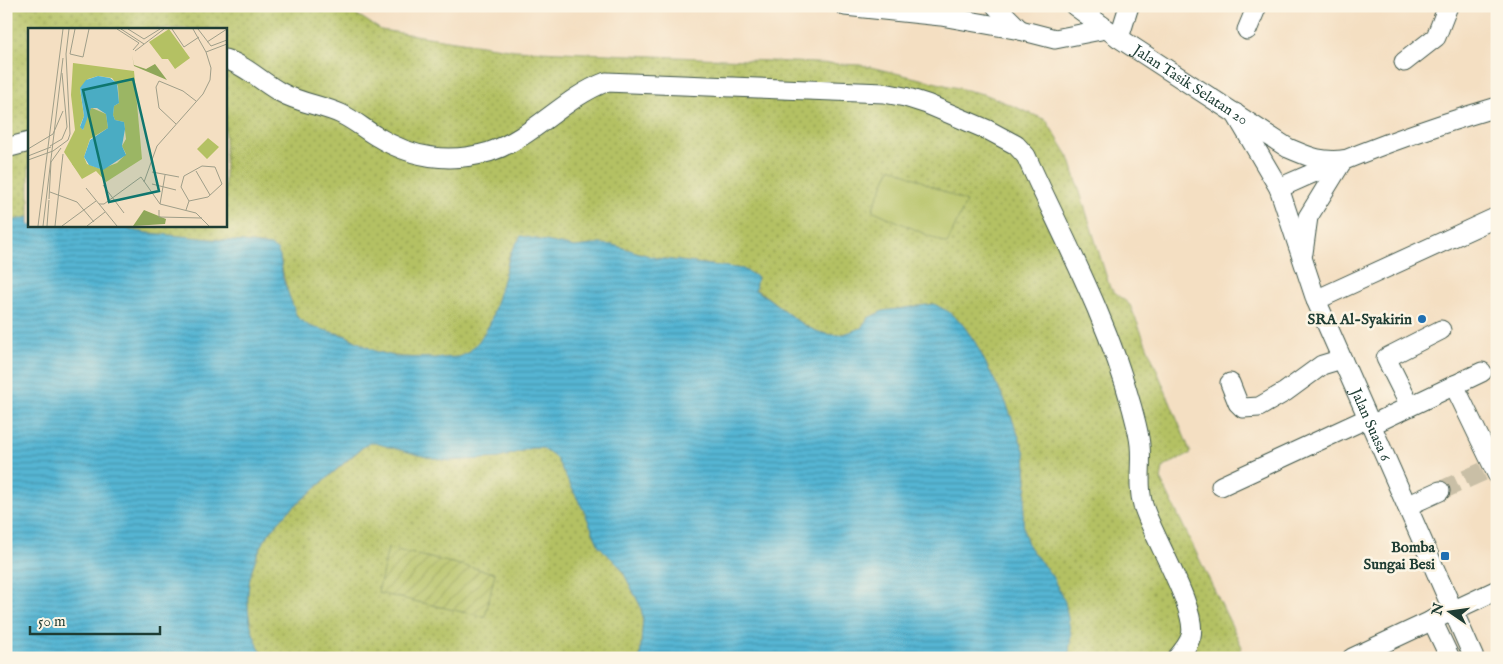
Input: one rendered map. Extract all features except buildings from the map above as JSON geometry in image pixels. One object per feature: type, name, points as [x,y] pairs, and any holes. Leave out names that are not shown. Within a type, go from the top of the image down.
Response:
[{"type":"street","points":[[845,6],[941,16],[1020,30],[1055,40],[1112,34],[1129,6]]},
{"type":"street","points":[[996,6],[1020,30]]},
{"type":"street","name":"Jalan Tasik Selatan 20","points":[[1075,6],[1112,34],[1235,113],[1279,188]]},
{"type":"street","points":[[1247,30],[1257,6]]},
{"type":"street","points":[[1404,62],[1436,37],[1448,6]]},
{"type":"street","points":[[226,59],[289,97],[335,111],[392,144],[420,155],[447,159],[490,152],[507,144],[576,96],[606,82],[884,93],[928,104],[1003,137],[1016,145],[1026,156],[1096,306],[1124,381],[1140,445],[1139,481],[1143,506],[1183,595],[1192,623],[1191,635],[1177,658]]},
{"type":"street","points":[[1279,188],[1343,160],[1463,117],[1497,107]]},
{"type":"street","points":[[1235,113],[1288,148],[1325,161],[1343,160]]},
{"type":"street","points":[[6,148],[28,142]]},
{"type":"street","points":[[1302,259],[1308,217],[1343,160]]},
{"type":"street","name":"Jalan Suasa 6","points":[[1279,188],[1316,300],[1474,658]]},
{"type":"street","points":[[1316,300],[1497,217]]},
{"type":"street","points":[[1410,406],[1386,358],[1441,330]]},
{"type":"street","points":[[1230,383],[1238,404],[1243,408],[1259,407],[1285,392],[1322,365],[1342,359]]},
{"type":"street","points":[[1221,486],[1410,406],[1482,372]]},
{"type":"street","points":[[1454,385],[1497,474]]},
{"type":"street","points":[[1407,506],[1440,492]]},
{"type":"street","points":[[1352,658],[1497,590]]},
{"type":"street","points":[[1432,620],[1450,658]]},
{"type":"green space","points":[[6,6],[344,6],[381,30],[515,50],[862,65],[987,95],[1046,120],[1069,157],[1110,288],[1130,305],[1191,453],[1163,467],[1161,480],[1242,647],[1237,658],[1066,658],[1069,653],[1039,561],[1029,547],[1024,532],[1023,519],[1027,481],[1025,453],[1006,403],[975,342],[963,325],[934,304],[883,311],[868,318],[862,328],[839,335],[826,334],[804,325],[755,289],[755,284],[743,269],[656,258],[613,245],[600,244],[575,247],[559,244],[510,252],[491,321],[485,334],[469,353],[437,359],[395,356],[375,351],[345,335],[309,326],[299,319],[290,299],[280,257],[262,244],[130,230],[124,226],[226,226],[226,28],[28,28],[28,217],[6,222]]},
{"type":"green space","points":[[891,167],[966,202],[947,244],[872,210]]},
{"type":"green space","points":[[368,443],[375,443],[427,457],[499,458],[531,448],[542,448],[556,458],[585,513],[599,546],[621,568],[640,605],[643,617],[640,658],[265,658],[256,641],[250,622],[248,604],[249,585],[253,567],[260,550],[269,533],[282,518]]},
{"type":"green space","points":[[388,548],[495,573],[485,617],[378,593]]},
{"type":"water","points":[[28,217],[28,226],[124,226],[130,230],[148,233],[271,246],[277,250],[280,257],[283,279],[297,317],[309,326],[346,336],[375,351],[397,357],[459,357],[468,353],[479,341],[490,324],[511,252],[521,236],[575,247],[600,244],[613,245],[656,258],[743,269],[757,277],[755,290],[804,325],[826,334],[839,335],[861,328],[868,318],[883,311],[934,304],[949,312],[963,325],[975,342],[1006,403],[1025,453],[1027,481],[1023,519],[1024,532],[1029,547],[1052,576],[1065,602],[1071,635],[1069,653],[1066,658],[640,658],[643,617],[640,605],[621,568],[599,546],[585,513],[556,458],[542,448],[531,448],[499,458],[449,461],[375,443],[368,443],[286,514],[269,533],[260,550],[253,567],[249,585],[248,604],[250,622],[256,641],[265,658],[6,658],[6,222]]},
{"type":"tunnel","points":[[1440,491],[1493,467]]},
{"type":"place","name":"SRA Al-Syakirin","points":[[1422,319]]},
{"type":"place","name":"Bomba Sungai Besi","points":[[1445,556]]}]
